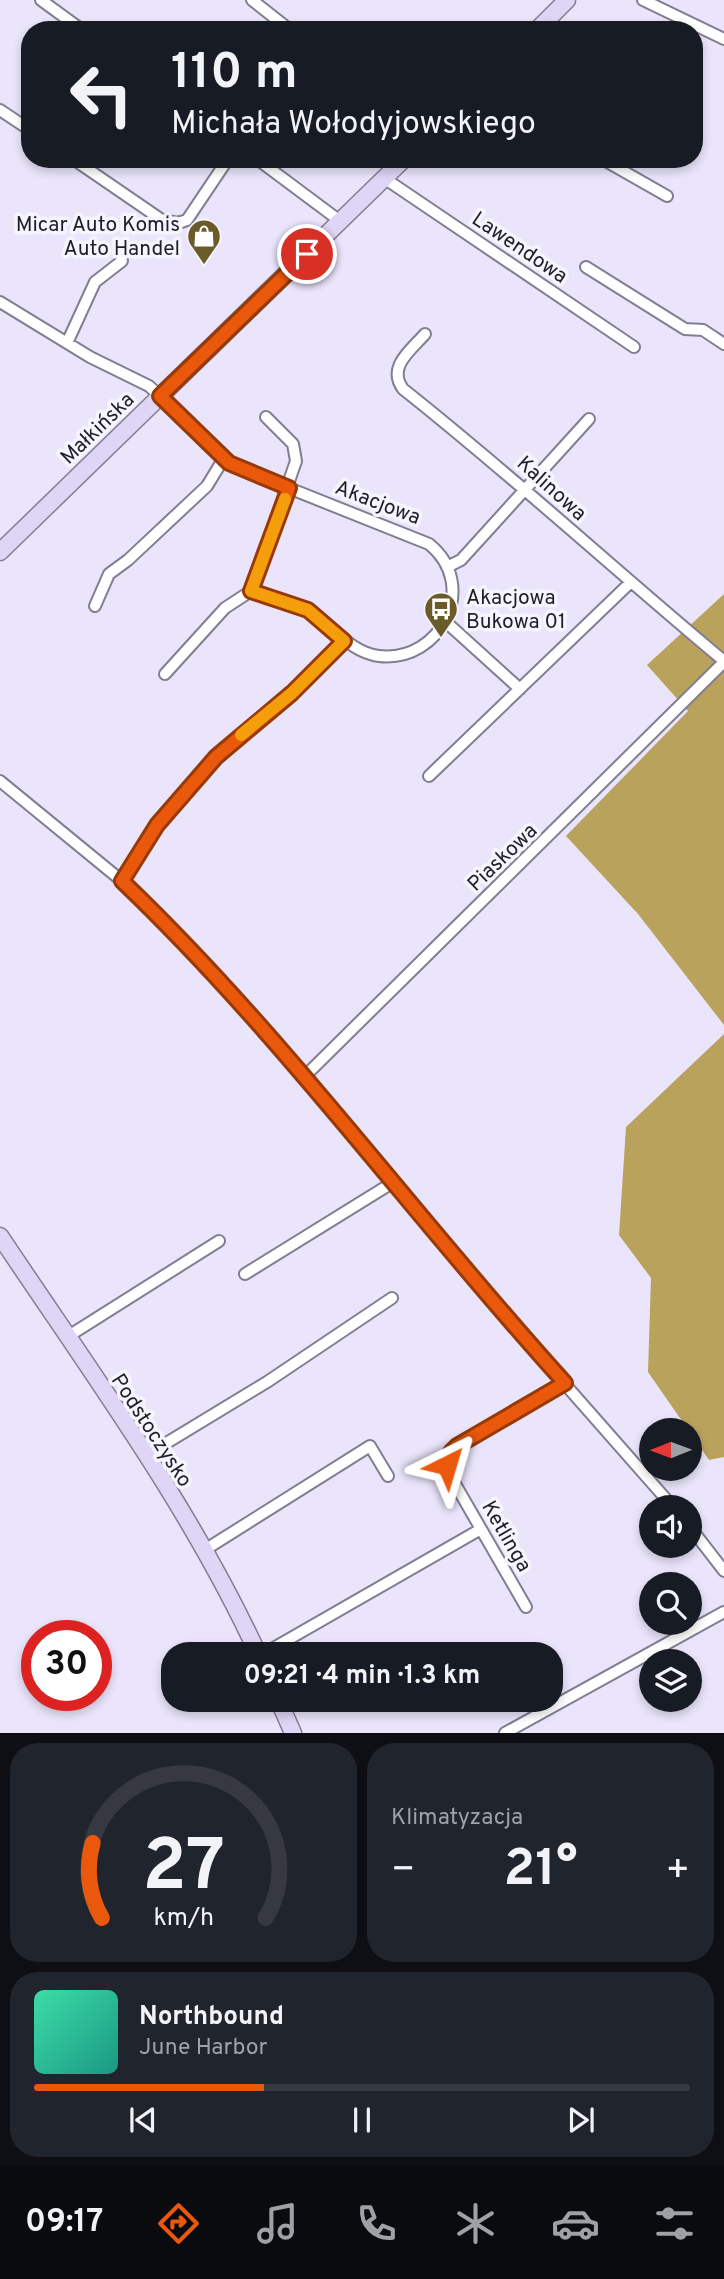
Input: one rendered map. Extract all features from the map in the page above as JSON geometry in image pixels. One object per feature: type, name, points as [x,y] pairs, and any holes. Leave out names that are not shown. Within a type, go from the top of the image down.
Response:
[{"type":"main road","points":[[546,21],[567,0]]},
{"type":"main road","name":"Małkińska","points":[[0,552],[395,168]]},
{"type":"main road","name":"Podstoczysko","points":[[0,1236],[145,1456],[254,1642]]},
{"type":"main road","points":[[284,1712],[293,1733]]},
{"type":"street","points":[[41,0],[70,21]]},
{"type":"street","points":[[252,0],[279,21]]},
{"type":"street","points":[[643,0],[687,21]]},
{"type":"street","points":[[703,29],[724,39]]},
{"type":"street","points":[[0,110],[21,124]]},
{"type":"street","points":[[86,168],[162,220],[178,223],[187,220],[222,168]]},
{"type":"street","points":[[269,168],[340,221]]},
{"type":"street","points":[[618,168],[667,196]]},
{"type":"street","name":"Lawendowa","points":[[384,178],[634,347]]},
{"type":"street","points":[[67,343],[95,282],[122,261]]},
{"type":"street","points":[[586,267],[685,329],[704,330],[724,344]]},
{"type":"street","name":"Akacjowa","points":[[0,302],[67,343],[149,386],[224,458],[240,469],[423,540],[434,548],[447,567]]},
{"type":"street","name":"Kalinowa","points":[[425,334],[397,368],[397,380],[403,389],[525,490],[724,662]]},
{"type":"street","points":[[165,674],[225,608],[251,591],[289,488],[296,452],[290,441],[266,417]]},
{"type":"street","points":[[251,591],[308,610],[344,641],[366,653],[401,656],[428,643],[446,622],[452,594],[447,567],[461,560],[589,419]]},
{"type":"street","points":[[95,606],[109,574],[128,561],[207,486],[224,458]]},
{"type":"street","points":[[429,776],[631,582]]},
{"type":"street","points":[[446,622],[520,689]]},
{"type":"street","points":[[122,881],[157,825],[216,757],[292,693],[344,641]]},
{"type":"street","name":"Piaskowa","points":[[305,1076],[724,662]]},
{"type":"street","points":[[0,780],[122,881],[172,929],[305,1076],[392,1183],[663,1495]]},
{"type":"street","points":[[246,1274],[392,1183]]},
{"type":"street","points":[[67,1337],[219,1241]]},
{"type":"street","points":[[145,1456],[267,1381],[392,1298]]},
{"type":"street","name":"Ketlinga","points":[[526,1607],[447,1468],[451,1452],[565,1383]]},
{"type":"street","points":[[203,1551],[370,1446],[388,1476]]},
{"type":"street","points":[[282,1642],[481,1529]]},
{"type":"street","points":[[702,1543],[724,1571]]},
{"type":"street","points":[[505,1733],[724,1612]]},
{"type":"shaded area","points":[[724,594],[724,1025],[638,914],[566,836],[688,711],[647,665]]},
{"type":"shaded area","points":[[724,1034],[724,1457],[709,1460],[702,1450],[702,1418],[680,1418],[648,1372],[651,1278],[619,1235],[626,1127]]},
{"type":"slow traffic","points":[[241,735],[292,693],[344,641],[308,610],[251,591],[285,499]]},
{"type":"place","name":"Micar Auto Komis Auto Handel","points":[[204,266]]},
{"type":"place","name":"Akacjowa Bukowa 01","points":[[441,639]]},
{"type":"route","points":[[307,254],[160,396],[229,463],[289,488],[251,591],[308,610],[344,641],[292,693],[216,757],[179,797],[157,825],[122,881],[172,929],[305,1076],[490,1299],[565,1383],[457,1446],[451,1452],[447,1465]]}]
